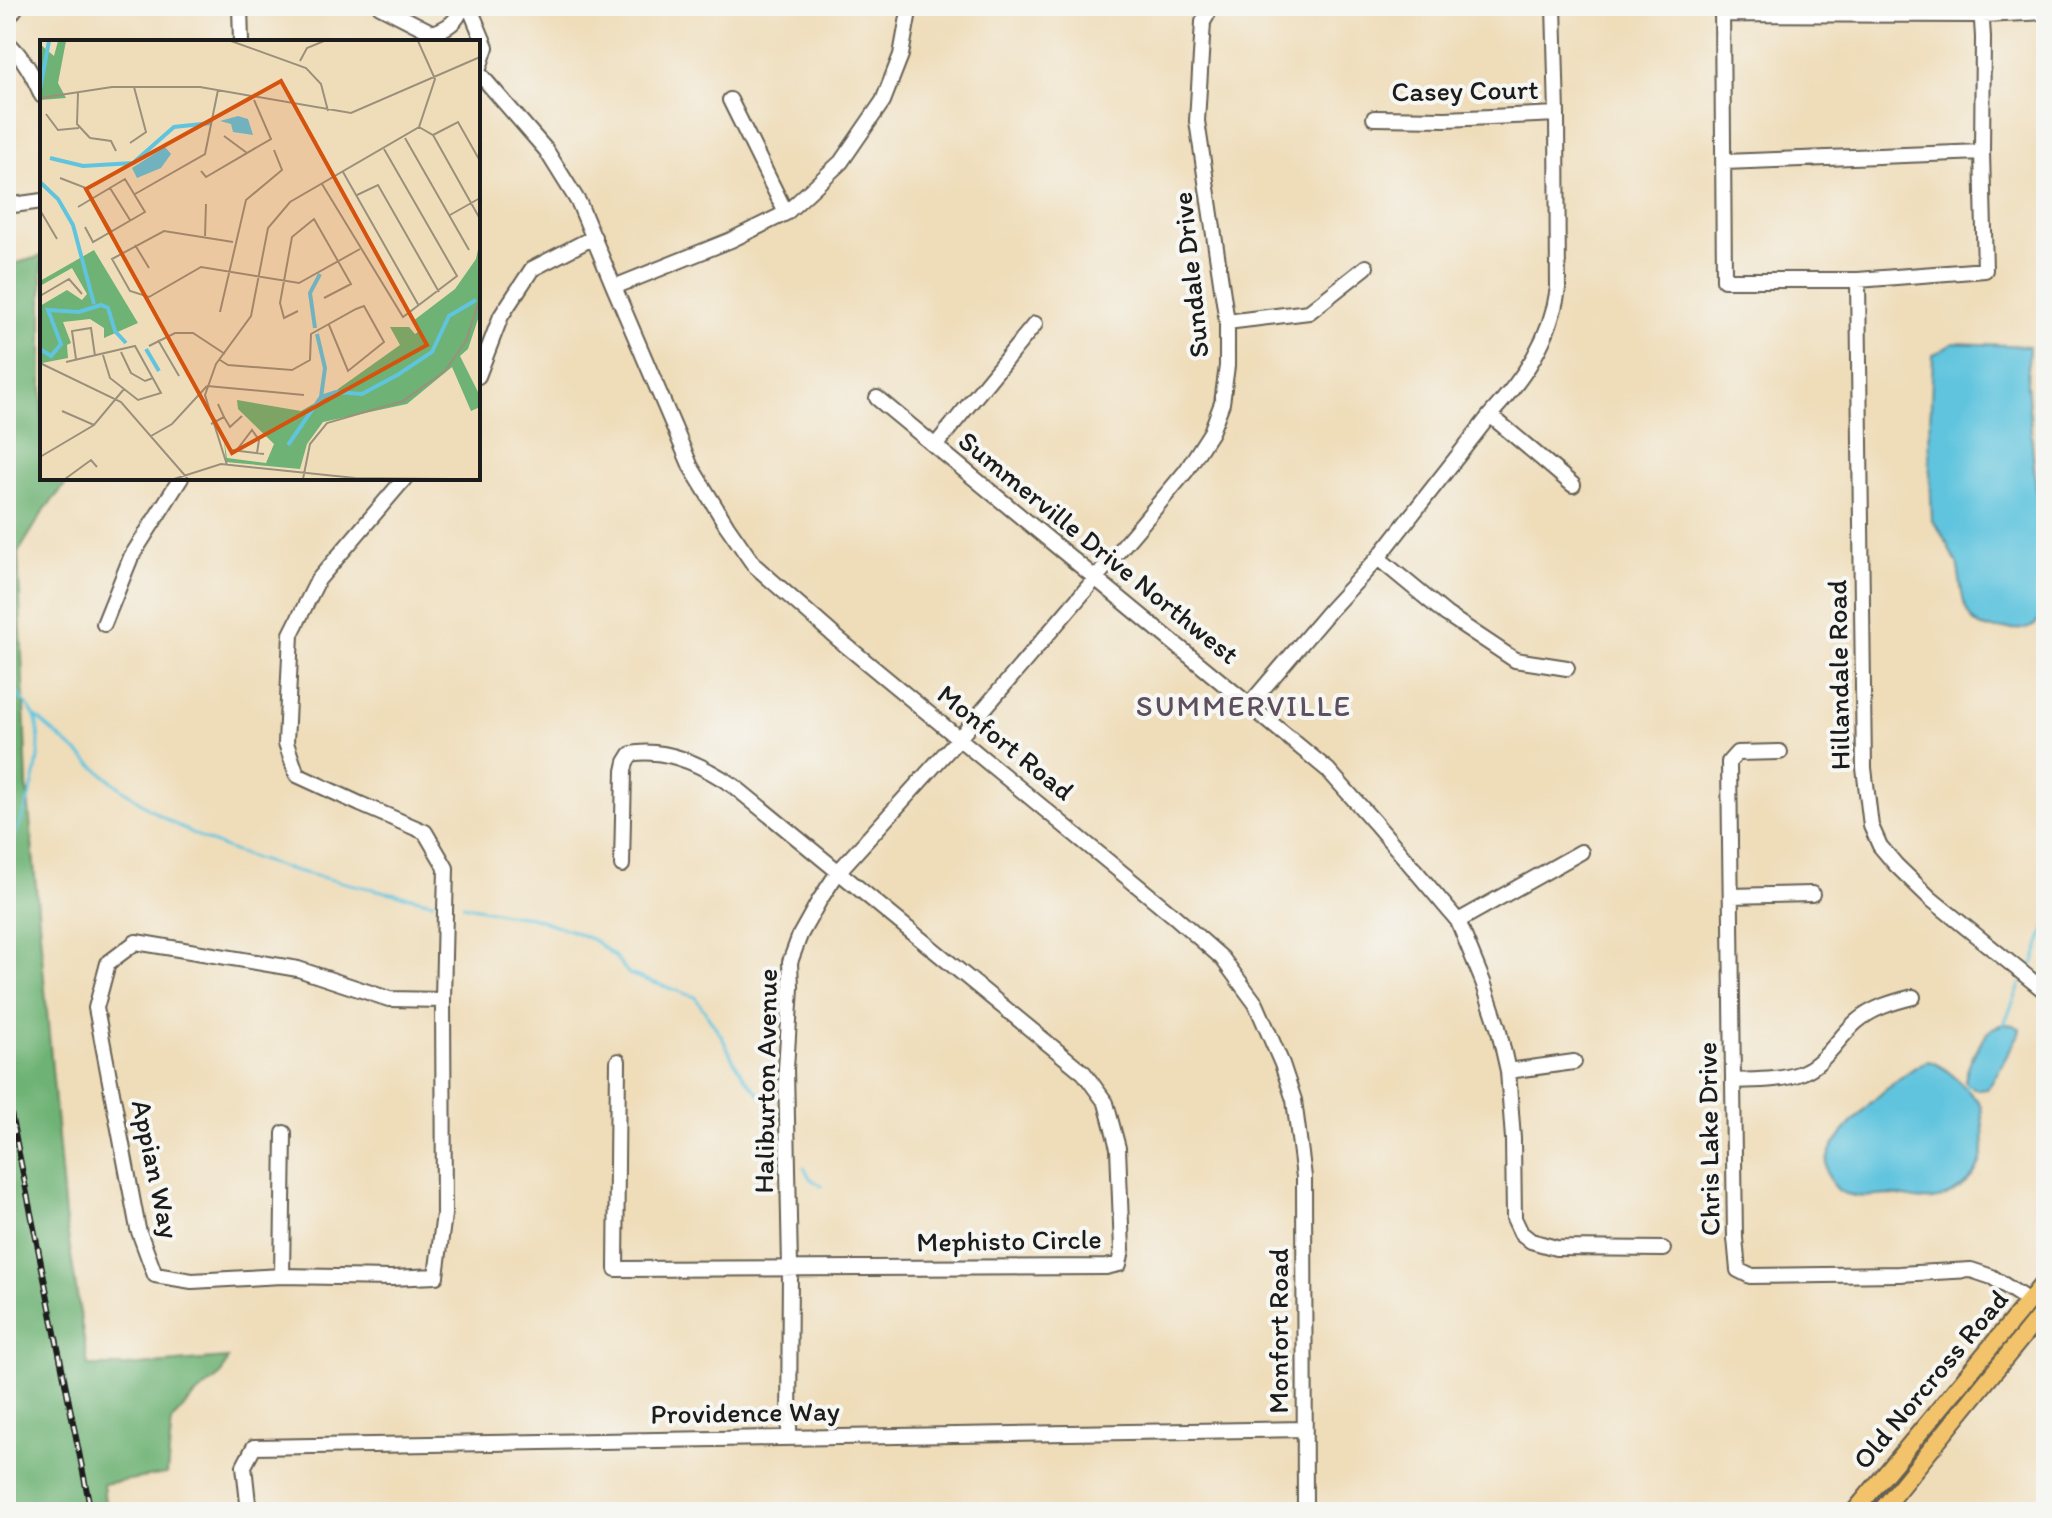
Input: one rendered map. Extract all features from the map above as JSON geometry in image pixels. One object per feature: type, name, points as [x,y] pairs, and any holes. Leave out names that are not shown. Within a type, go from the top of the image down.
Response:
[{"type":"main road","name":"Old Norcross Road","points":[[1854,1512],[2046,1280]]},
{"type":"main road","name":"Old Norcross Road","points":[[1880,1512],[2046,1308]]},
{"type":"street","points":[[6,21],[17,6]]},
{"type":"street","points":[[240,6],[241,40]]},
{"type":"street","points":[[380,6],[438,38],[460,14],[462,6]]},
{"type":"street","points":[[469,6],[486,47],[480,66]]},
{"type":"street","points":[[614,287],[731,240],[786,213],[841,162],[883,101],[901,55],[910,6]]},
{"type":"street","name":"Sundale Drive","points":[[960,737],[1186,471],[1211,432],[1222,403],[1227,366],[1227,322],[1197,121],[1203,22],[1212,6]]},
{"type":"street","points":[[1249,705],[1378,558],[1509,394],[1543,343],[1558,288],[1554,6]]},
{"type":"street","points":[[1982,11],[1985,270],[1858,280],[1724,280],[1722,10],[1982,11],[2046,12]]},
{"type":"street","points":[[6,41],[21,54],[40,91]]},
{"type":"street","name":"Monfort Road","points":[[480,74],[546,150],[579,203],[691,467],[754,565],[837,638],[1107,859],[1222,958],[1256,1004],[1294,1100],[1300,1146],[1304,1193],[1305,1512]]},
{"type":"street","points":[[730,100],[786,213]]},
{"type":"street","name":"Casey Court","points":[[1374,118],[1446,119],[1557,114]]},
{"type":"street","points":[[1724,162],[1982,152]]},
{"type":"street","points":[[6,206],[40,201]]},
{"type":"street","points":[[480,371],[501,316],[532,269],[594,237]]},
{"type":"street","points":[[1227,322],[1309,312],[1366,267]]},
{"type":"street","name":"Hillandale Road","points":[[1858,280],[1864,768],[1871,826],[1880,846],[1931,899],[2046,992]]},
{"type":"street","points":[[935,446],[1035,324]]},
{"type":"street","name":"Summerville Drive Northwest","points":[[877,398],[1328,770],[1458,921],[1493,1012],[1508,1071],[1514,1218],[1521,1233],[1531,1241],[1556,1248],[1663,1249]]},
{"type":"street","points":[[1490,415],[1573,485]]},
{"type":"street","points":[[104,624],[131,557],[180,480]]},
{"type":"street","name":"Appian Way","points":[[403,480],[318,580],[291,634],[286,743],[297,775],[425,832],[446,868],[444,1214],[436,1276],[282,1276],[192,1281],[155,1275],[138,1229],[96,1008],[108,963],[136,942],[298,969],[389,999],[443,1000]]},
{"type":"street","points":[[1378,558],[1446,614],[1515,660],[1567,668]]},
{"type":"street","name":"Haliburton Avenue","points":[[789,1437],[786,1069],[790,962],[800,935],[838,872],[960,737]]},
{"type":"street","name":"Mephisto Circle","points":[[618,1061],[616,1269],[1106,1267],[1119,1264],[1122,1250],[1118,1148],[1106,1103],[1084,1073],[735,787],[713,772],[671,756],[640,752],[631,754],[624,771],[622,865]]},
{"type":"street","name":"Chris Lake Drive","points":[[1780,752],[1737,753],[1729,762],[1735,1238],[1738,1270],[1750,1276],[1971,1270],[1992,1277],[2029,1301]]},
{"type":"street","points":[[1458,921],[1581,852]]},
{"type":"street","points":[[1731,896],[1812,894]]},
{"type":"street","points":[[1733,1081],[1801,1074],[1818,1063],[1868,1013],[1913,997]]},
{"type":"street","points":[[1508,1071],[1574,1062]]},
{"type":"street","points":[[282,1276],[284,1133]]},
{"type":"street","name":"Providence Way","points":[[249,1512],[244,1466],[254,1447],[1304,1429]]},
{"type":"green space","points":[[40,257],[40,480],[69,480],[45,509],[18,553],[27,785],[65,1216],[88,1366],[228,1358],[221,1375],[172,1420],[167,1474],[103,1484],[106,1512],[6,1512],[6,266]]},
{"type":"water","points":[[1954,343],[2029,346],[2027,384],[2038,512],[2042,615],[2037,623],[2025,629],[1988,628],[1973,621],[1965,607],[1957,563],[1932,521],[1929,448],[1933,355]]},
{"type":"water","points":[[2004,1024],[2020,1029],[2019,1034],[1991,1084],[1986,1089],[1977,1090],[1965,1082],[1971,1061],[1987,1033]]},
{"type":"water","points":[[1928,1061],[1950,1073],[1979,1102],[1983,1144],[1974,1175],[1954,1192],[1932,1200],[1890,1195],[1859,1196],[1838,1190],[1826,1166],[1837,1139],[1881,1094]]},
{"type":"waterway","points":[[2046,420],[2046,437]]},
{"type":"waterway","points":[[6,680],[34,715],[39,736],[32,788],[6,853]]},
{"type":"waterway","points":[[36,717],[135,799],[202,838],[299,872],[433,902]]},
{"type":"waterway","points":[[463,905],[531,917],[575,932],[595,941],[614,956],[629,974],[695,997],[745,1078],[773,1109],[777,1122]]},
{"type":"waterway","points":[[2030,968],[2046,926]]},
{"type":"waterway","points":[[2004,1024],[2021,983]]},
{"type":"waterway","points":[[1966,1089],[1969,1085]]},
{"type":"waterway","points":[[804,1168],[811,1179],[822,1186]]},
{"type":"railway","points":[[6,1089],[91,1512]]},
{"type":"district","name":"SUMMERVILLE","points":[[1244,706]]}]
